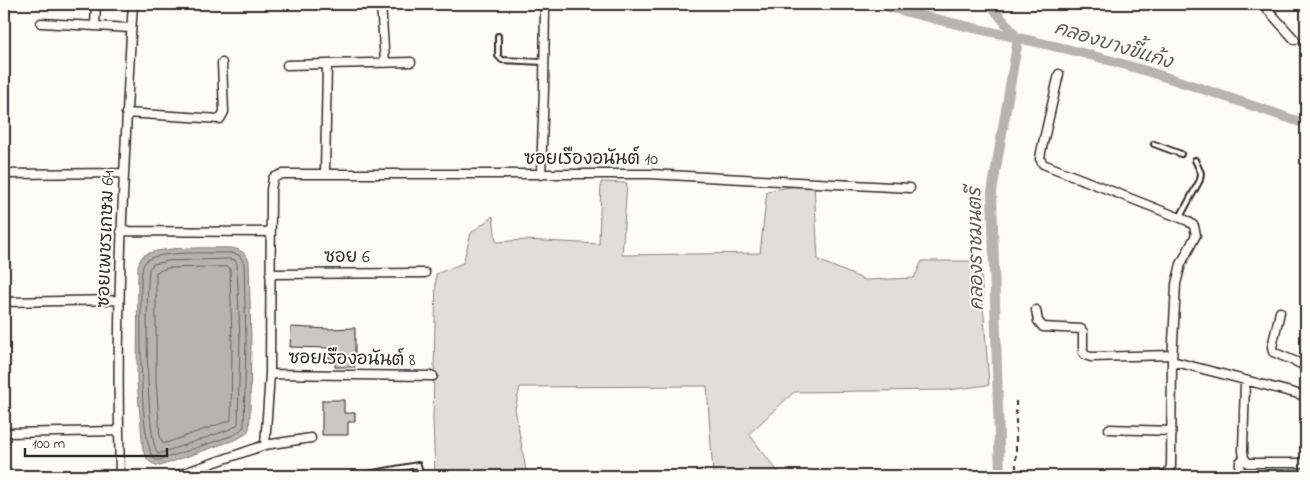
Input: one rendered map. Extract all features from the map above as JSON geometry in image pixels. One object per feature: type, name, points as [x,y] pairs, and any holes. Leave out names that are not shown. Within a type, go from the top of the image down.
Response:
[{"type":"street","points":[[95,26],[96,4]]},
{"type":"street","name":"ซอยเพชรเกษม 64","points":[[120,476],[119,300],[126,113],[133,4]]},
{"type":"street","points":[[381,4],[385,63]]},
{"type":"street","points":[[540,175],[545,62],[545,4]]},
{"type":"street","points":[[1274,4],[1266,7],[1296,40]]},
{"type":"street","points":[[41,23],[131,28]]},
{"type":"street","points":[[287,65],[411,62]]},
{"type":"street","points":[[126,113],[220,119],[224,112],[222,63]]},
{"type":"street","points":[[325,173],[327,65]]},
{"type":"street","points":[[1059,74],[1040,152],[1040,159],[1043,164],[1180,217],[1194,226],[1196,235],[1181,264],[1176,284],[1172,358],[1171,466],[1168,473],[1162,476],[1143,476]]},
{"type":"street","points":[[4,174],[124,173]]},
{"type":"street","name":"ซอยเรืองอนันต์ 10","points":[[270,232],[270,190],[273,178],[282,174],[650,174],[910,188]]},
{"type":"street","points":[[121,231],[270,232],[270,374],[265,446]]},
{"type":"street","name":"ซอย 6","points":[[270,274],[425,272]]},
{"type":"street","points":[[4,302],[119,300]]},
{"type":"street","points":[[1036,310],[1038,321],[1043,327],[1081,329],[1083,332],[1083,352],[1091,357],[1172,358],[1245,381],[1306,396]]},
{"type":"street","points":[[1280,312],[1272,347],[1273,352],[1306,366]]},
{"type":"street","name":"ซอยเรืองอนันต์ 8","points":[[270,374],[433,376]]},
{"type":"street","points":[[1245,381],[1244,458],[1248,463],[1306,463]]},
{"type":"street","points":[[1110,429],[1172,431]]},
{"type":"street","points":[[4,433],[119,431]]},
{"type":"street","points":[[175,476],[265,446],[311,438]]},
{"type":"street","points":[[1239,476],[1240,462],[1244,458]]},
{"type":"lane","points":[[498,36],[498,56],[502,60],[545,62]]},
{"type":"lane","points":[[1154,144],[1181,154]]},
{"type":"lane","points":[[1180,217],[1200,180],[1201,173],[1195,160]]},
{"type":"lane","points":[[357,476],[418,465],[421,476]]},
{"type":"path","points":[[1016,401],[1016,476]]},
{"type":"shaded area","points":[[601,182],[627,183],[622,255],[760,253],[767,191],[814,183],[818,260],[865,280],[914,278],[922,261],[980,261],[989,385],[948,390],[794,392],[749,434],[781,476],[711,476],[713,475],[707,386],[520,387],[515,409],[527,476],[435,476],[433,419],[436,274],[463,263],[471,233],[493,216],[496,242],[525,240],[599,244]]},
{"type":"water","points":[[185,248],[232,248],[246,255],[249,261],[251,341],[249,429],[246,434],[237,439],[160,466],[153,464],[149,461],[143,450],[137,382],[138,266],[140,260],[143,256],[160,251]]},
{"type":"building","points":[[291,327],[355,328],[355,367],[335,367],[335,360],[329,358],[329,348],[290,347]]},
{"type":"building","points":[[322,400],[344,400],[344,413],[355,413],[355,422],[348,422],[348,435],[322,435]]},
{"type":"waterway","name":"คลองบางขี้แก้ง","points":[[878,4],[1127,65],[1306,124]]},
{"type":"waterway","name":"คลองราชมนตรี","points":[[990,4],[1018,39],[992,192],[1000,476]]}]
